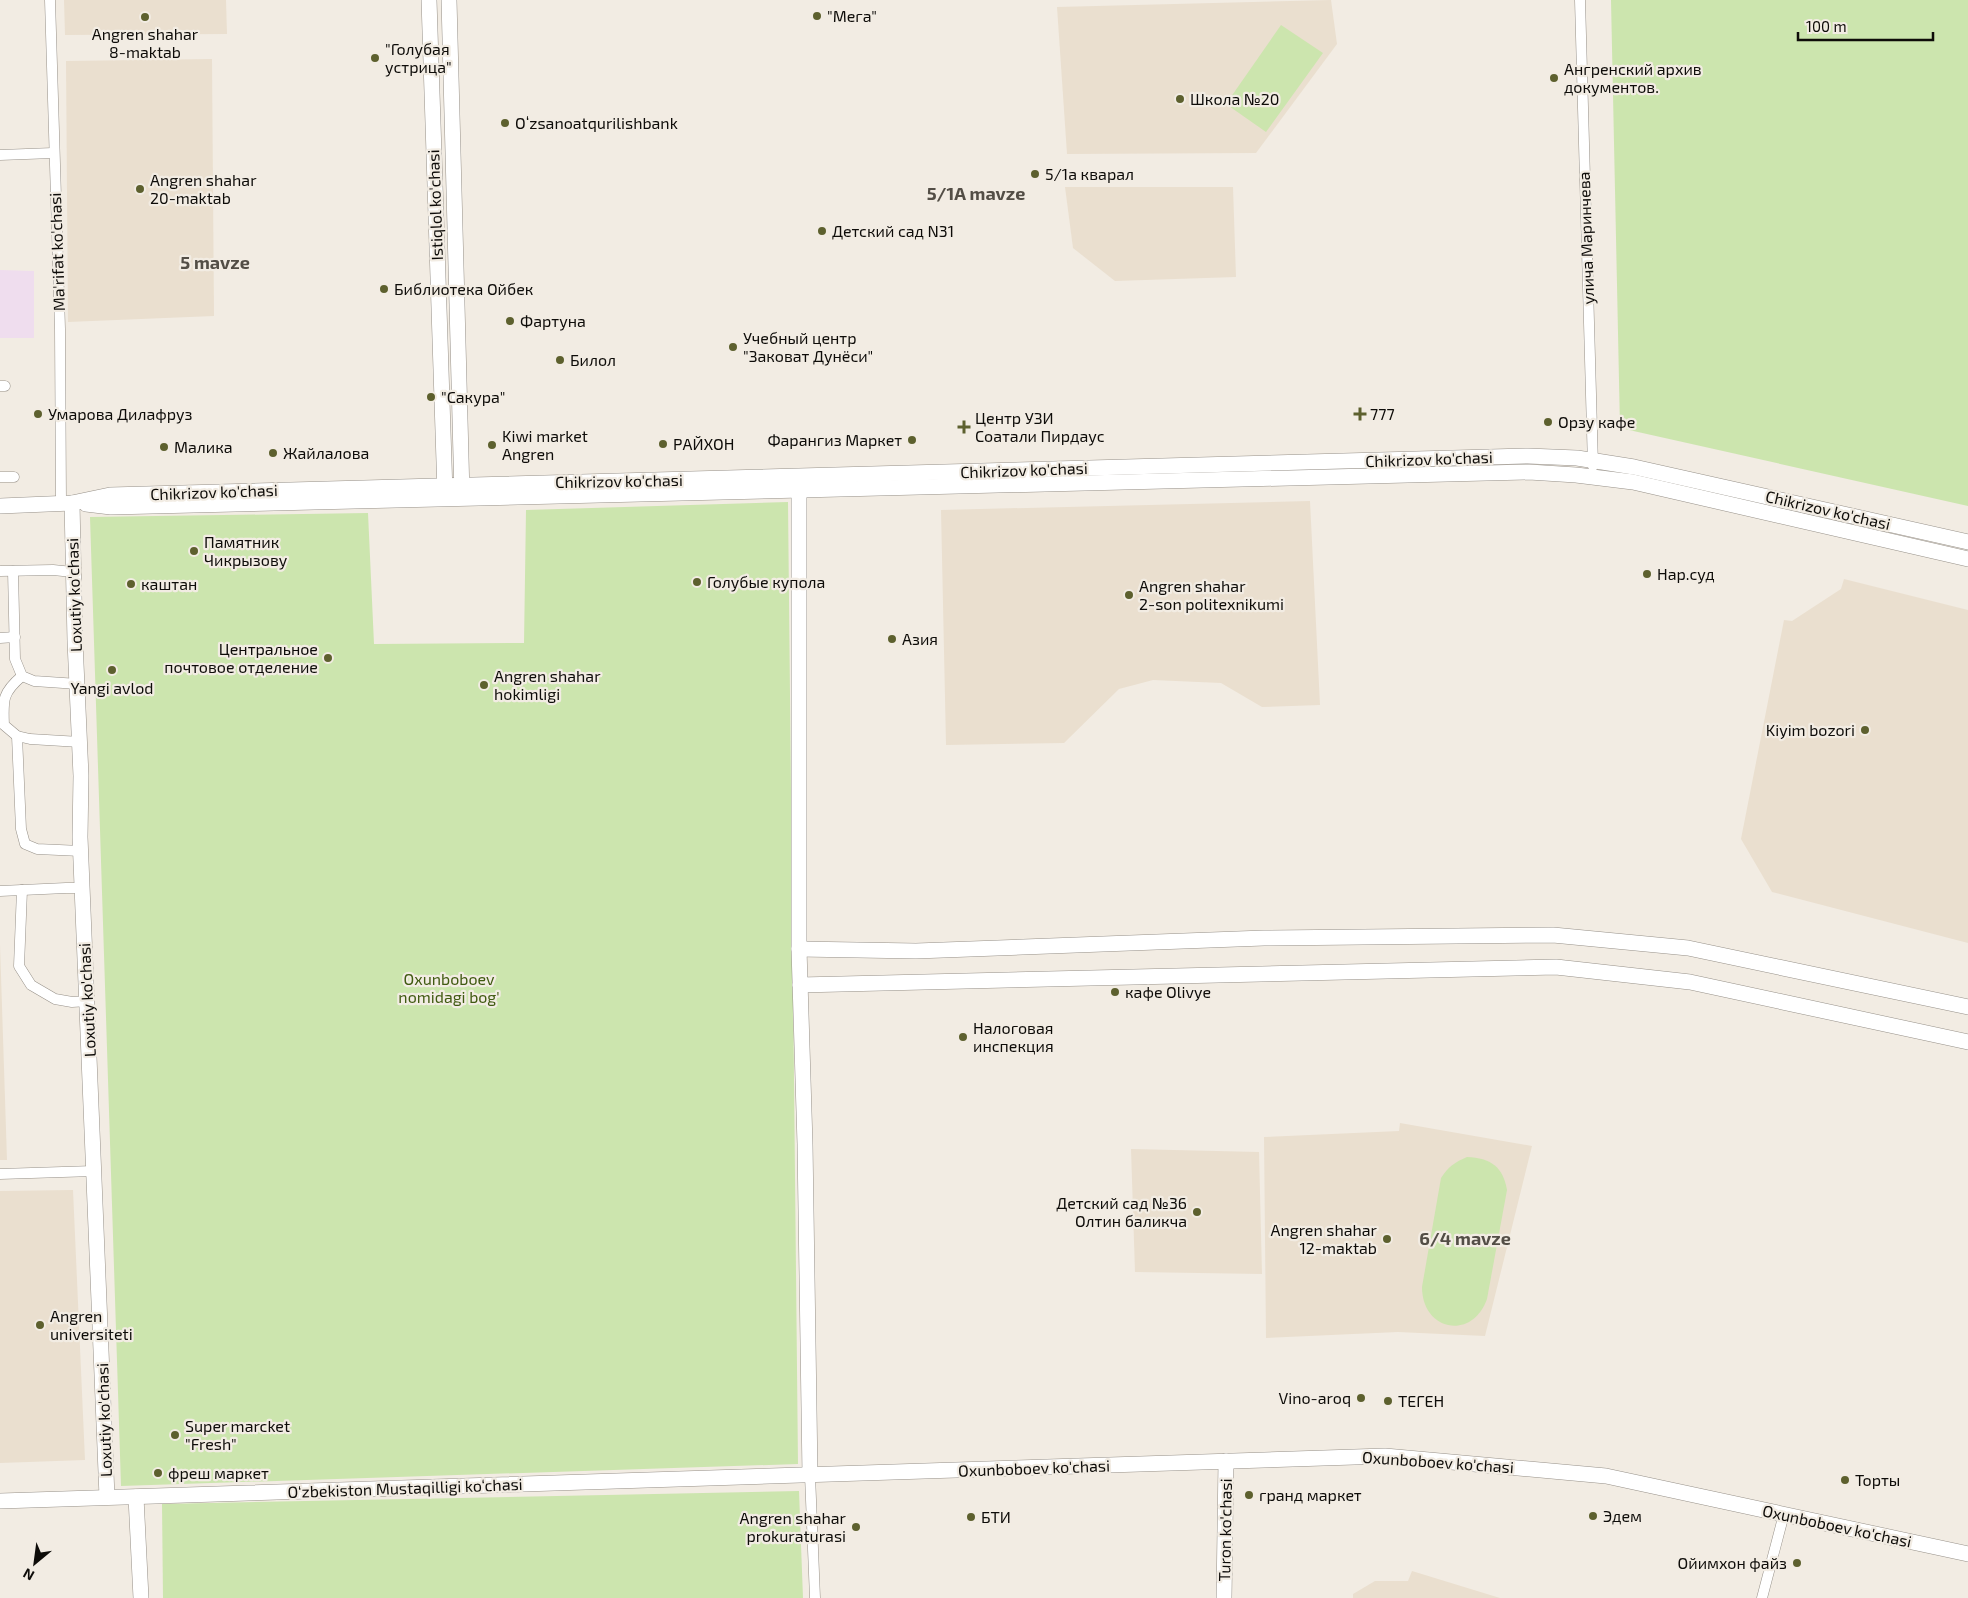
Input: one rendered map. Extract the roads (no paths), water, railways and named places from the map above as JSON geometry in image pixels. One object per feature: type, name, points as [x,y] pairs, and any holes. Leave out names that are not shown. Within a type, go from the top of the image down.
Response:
[{"type":"main road","name":"Istiqlol ko'chasi","points":[[429,0],[444,492]]},
{"type":"main road","name":"Istiqlol ko'chasi","points":[[449,0],[462,492]]},
{"type":"main road","name":"Chikrizov ko'chasi","points":[[0,506],[66,503],[110,495],[510,491],[1528,456],[1593,460],[1634,467],[1968,542]]},
{"type":"main road","name":"Chikrizov ko'chasi","points":[[510,491],[799,490],[1529,472],[1633,482],[1968,559]]},
{"type":"main road","points":[[799,490],[799,949],[805,1154],[810,1475]]},
{"type":"main road","name":"Loxutiy ko'chasi","points":[[66,503],[73,572],[78,684],[82,888],[107,1497]]},
{"type":"main road","points":[[799,949],[916,951],[1264,938],[1553,935],[1688,948],[1968,1007]]},
{"type":"main road","points":[[800,985],[1556,967],[1690,982],[1968,1042]]},
{"type":"main road","name":"Oxunboboev ko'chasi","points":[[810,1475],[1385,1456],[1606,1476],[1968,1554]]},
{"type":"main road","name":"Turon ko'chasi","points":[[1224,1598],[1226,1461]]},
{"type":"main road","name":"O‘zbekiston Mustaqilligi ko‘chasi","points":[[0,1501],[810,1475]]},
{"type":"main road","points":[[136,1497],[141,1598]]},
{"type":"street","name":"Ma'rifat ko'chasi","points":[[50,0],[53,153],[66,503]]},
{"type":"street","name":"улича Маринчева","points":[[1580,0],[1593,477]]},
{"type":"street","points":[[0,154],[53,153]]},
{"type":"street","points":[[0,477],[14,476]]},
{"type":"street","points":[[0,571],[53,570],[73,572]]},
{"type":"street","points":[[12,571],[15,659],[22,676],[34,681],[78,684]]},
{"type":"street","points":[[0,638],[15,637]]},
{"type":"street","points":[[22,676],[8,687],[3,706],[4,726],[17,736],[30,739],[80,742]]},
{"type":"street","points":[[17,736],[21,829],[25,844],[37,849],[81,851]]},
{"type":"street","points":[[0,891],[82,888]]},
{"type":"street","points":[[22,890],[18,966],[31,985],[55,1000],[88,1001]]},
{"type":"street","points":[[0,1174],[94,1171]]},
{"type":"street","points":[[810,1475],[814,1598]]},
{"type":"street","points":[[1762,1598],[1784,1514]]},
{"type":"place","name":"\"Мега\"","points":[[817,16]]},
{"type":"place","name":"Angren shahar 8-maktab","points":[[145,17]]},
{"type":"place","name":"\"Голубая устрица\"","points":[[375,58]]},
{"type":"place","name":"Ангренский архив документов.","points":[[1554,78]]},
{"type":"place","name":"Школа №20","points":[[1180,99]]},
{"type":"place","name":"Oʻzsanoatqurilishbank","points":[[505,123]]},
{"type":"place","name":"5/1а кварал","points":[[1035,174]]},
{"type":"place","name":"Angren shahar 20-maktab","points":[[140,189]]},
{"type":"place","name":"Детский сад N31","points":[[822,231]]},
{"type":"place","name":"Библиотека Ойбек","points":[[384,289]]},
{"type":"place","name":"Фартуна","points":[[510,321]]},
{"type":"place","name":"Учебный центр \"Заковат Дунёси\"","points":[[733,347]]},
{"type":"place","name":"Билол","points":[[560,360]]},
{"type":"place","name":"\"Сакура\"","points":[[431,397]]},
{"type":"place","name":"Умарова Дилафруз","points":[[38,414]]},
{"type":"place","name":"777","points":[[1360,414]]},
{"type":"place","name":"Орзу кафе","points":[[1548,422]]},
{"type":"place","name":"Центр УЗИ Соатали Пирдаус","points":[[964,427]]},
{"type":"place","name":"Фарангиз Маркет","points":[[912,440]]},
{"type":"place","name":"РАЙХОН","points":[[663,444]]},
{"type":"place","name":"Kiwi market Angren","points":[[492,445]]},
{"type":"place","name":"Малика","points":[[164,447]]},
{"type":"place","name":"Жайлалова","points":[[273,453]]},
{"type":"place","name":"Памятник Чикрызову","points":[[194,551]]},
{"type":"place","name":"Нар.суд","points":[[1647,574]]},
{"type":"place","name":"Голубые купола","points":[[697,582]]},
{"type":"place","name":"каштан","points":[[131,584]]},
{"type":"place","name":"Angren shahar 2-son politexnikumi","points":[[1129,595]]},
{"type":"place","name":"Азия","points":[[892,639]]},
{"type":"place","name":"Центральное почтовое отделение","points":[[328,658]]},
{"type":"place","name":"Yangi avlod","points":[[112,670]]},
{"type":"place","name":"Angren shahar hokimligi","points":[[484,685]]},
{"type":"place","name":"Kiyim bozori","points":[[1865,730]]},
{"type":"place","name":"кафе Olivye","points":[[1115,992]]},
{"type":"place","name":"Налоговая инспекция","points":[[963,1037]]},
{"type":"place","name":"Детский сад №36 Олтин баликча","points":[[1197,1212]]},
{"type":"place","name":"Angren shahar 12-maktab","points":[[1387,1239]]},
{"type":"place","name":"Angren universiteti","points":[[40,1325]]},
{"type":"place","name":"Vino-aroq","points":[[1361,1398]]},
{"type":"place","name":"ТЕГЕН","points":[[1388,1401]]},
{"type":"place","name":"Super marcket \"Fresh\"","points":[[175,1435]]},
{"type":"place","name":"фреш маркет","points":[[158,1473]]},
{"type":"place","name":"Торты","points":[[1845,1480]]},
{"type":"place","name":"гранд маркет","points":[[1249,1495]]},
{"type":"place","name":"Эдем","points":[[1593,1516]]},
{"type":"place","name":"БТИ","points":[[971,1517]]},
{"type":"place","name":"Angren shahar prokuraturasi","points":[[856,1527]]},
{"type":"place","name":"Ойимхон файз","points":[[1797,1563]]},
{"type":"district","name":"5/1A mavze","points":[[976,194]]},
{"type":"district","name":"5 mavze","points":[[215,263]]},
{"type":"district","name":"6/4 mavze","points":[[1465,1239]]},
{"type":"park label","name":"Oxunboboev nomidagi bog'","points":[[449,988]]}]
